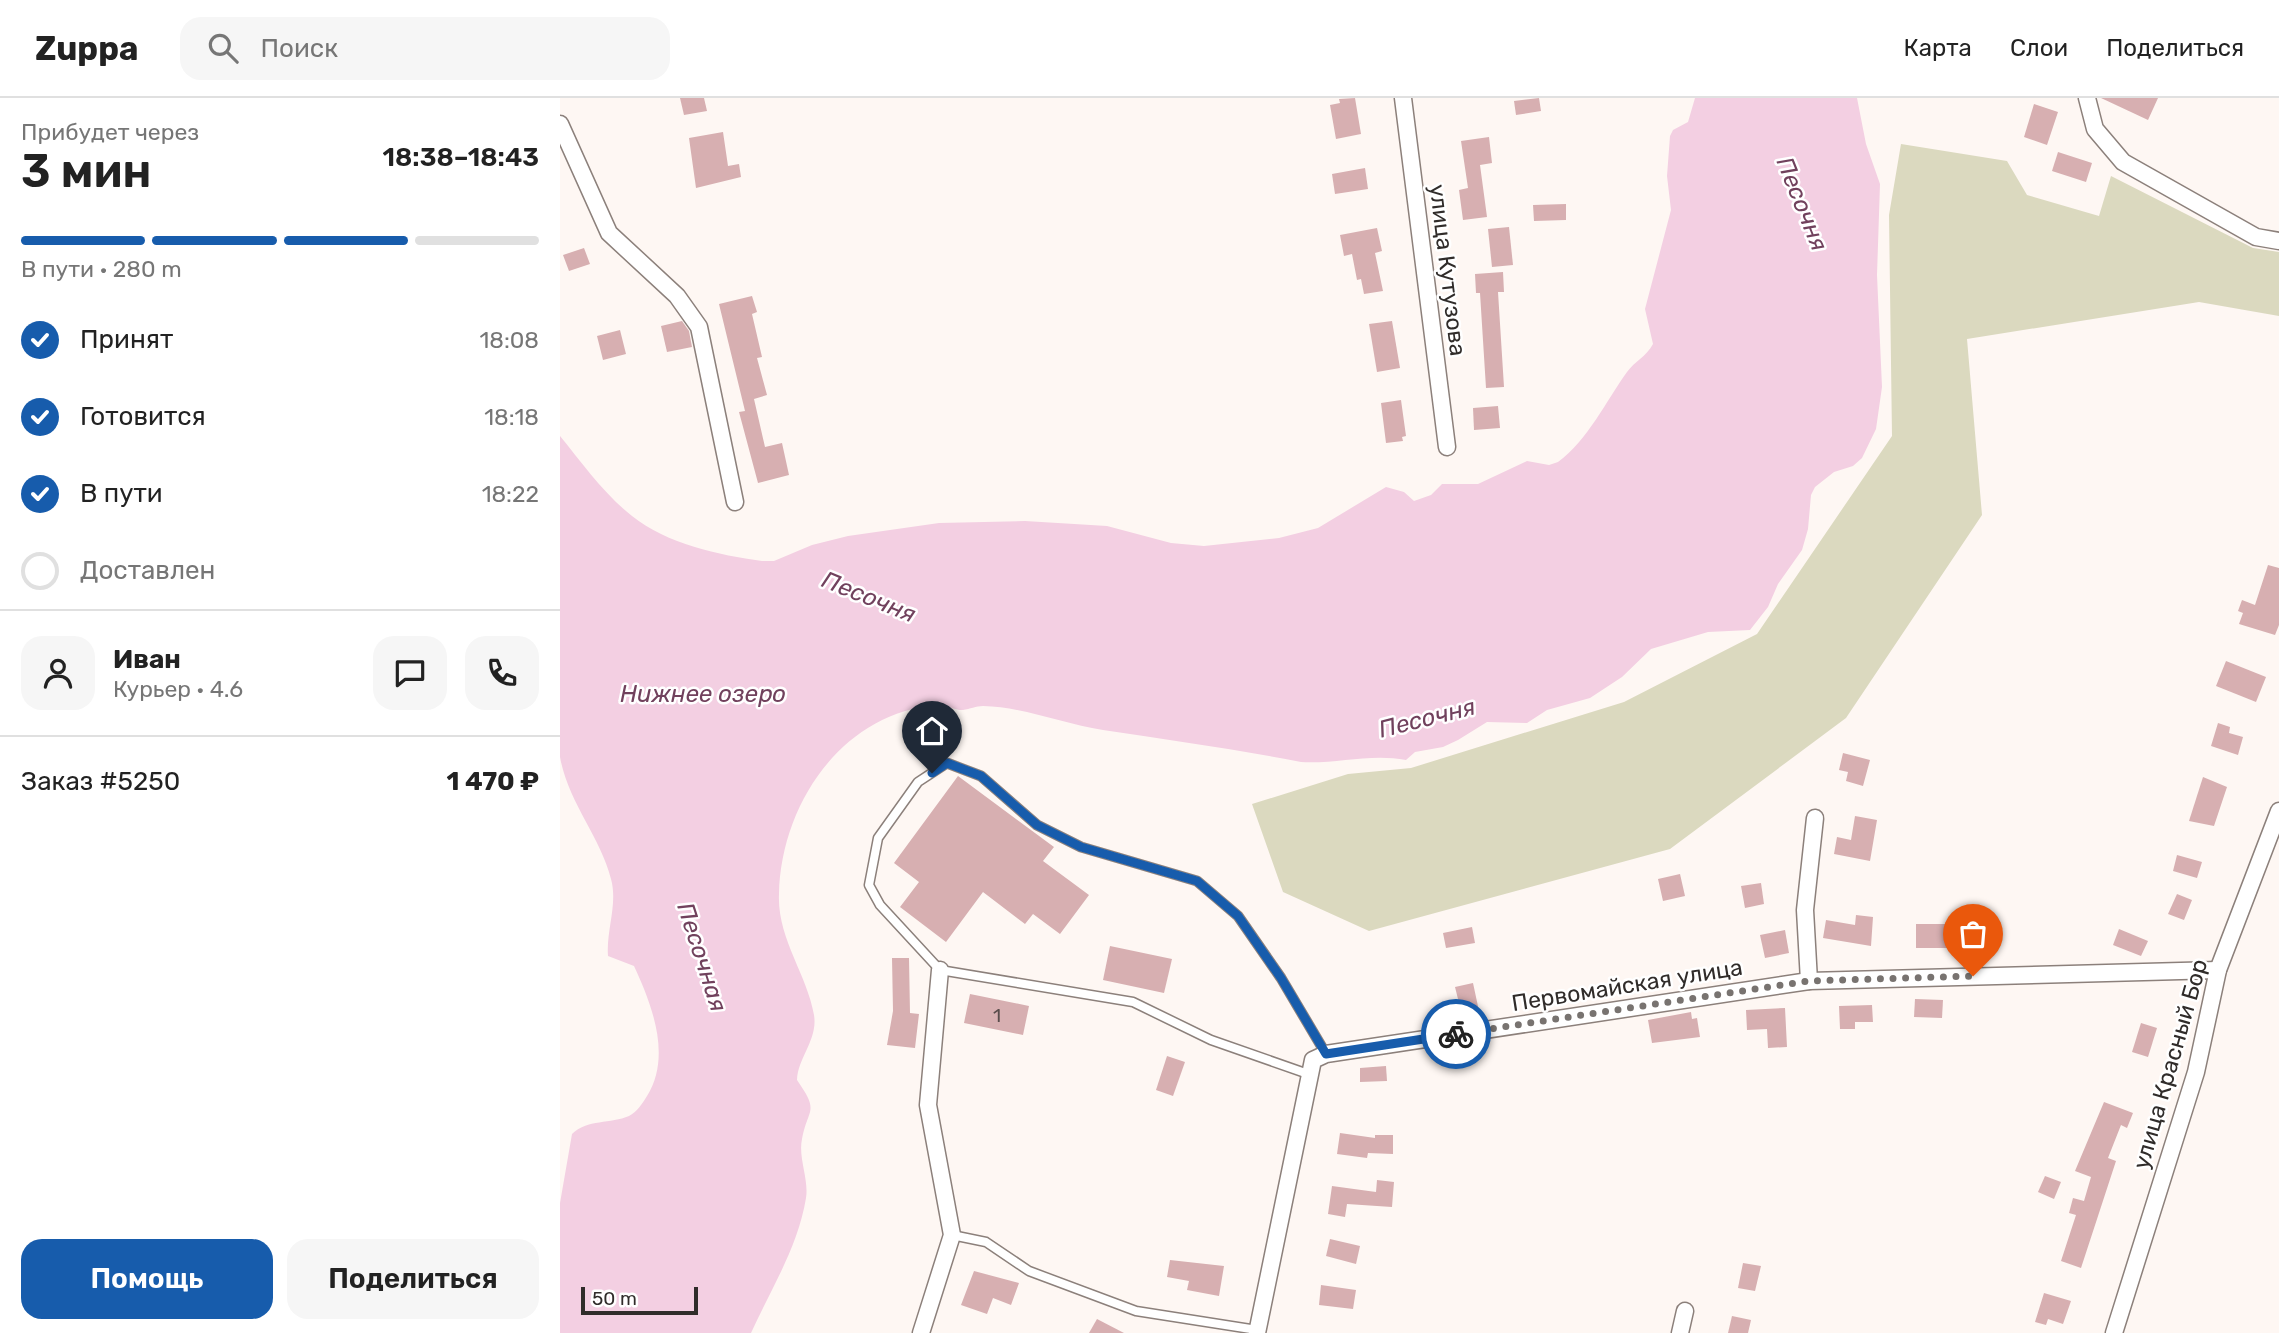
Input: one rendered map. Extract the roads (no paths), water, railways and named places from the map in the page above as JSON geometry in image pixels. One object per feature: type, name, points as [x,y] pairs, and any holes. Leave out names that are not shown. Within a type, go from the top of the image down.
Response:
[{"type":"street","name":"улица Кутузова","points":[[1403,98],[1447,447]]},
{"type":"street","points":[[2087,98],[2095,129],[2123,162],[2256,237],[2279,241]]},
{"type":"street","points":[[560,124],[609,233],[677,296],[699,327],[735,502]]},
{"type":"street","name":"улица Красный Бор","points":[[2114,1333],[2196,1072],[2218,970],[2279,811]]},
{"type":"street","points":[[1809,981],[1805,911],[1815,818]]},
{"type":"street","points":[[921,1333],[952,1235],[928,1105],[940,970]]},
{"type":"street","name":"Первомайская улица","points":[[1326,1054],[1809,981],[2218,970]]},
{"type":"street","points":[[1257,1331],[1312,1076],[1313,1060],[1326,1054]]},
{"type":"street","points":[[1680,1333],[1685,1311]]},
{"type":"lane","points":[[1312,1076],[1211,1040],[1133,1002],[940,970],[880,905],[869,885],[878,838],[918,782],[947,763],[981,776],[1037,825],[1081,847],[1197,881],[1238,916],[1281,978],[1326,1054]]},
{"type":"lane","points":[[952,1235],[986,1242],[1029,1271],[1136,1311],[1257,1331]]},
{"type":"water","name":"Нижнее озеро","points":[[1695,98],[1857,98],[1866,144],[1880,184],[1877,275],[1882,387],[1876,429],[1862,458],[1853,466],[1834,472],[1815,487],[1811,495],[1808,529],[1802,550],[1778,584],[1768,607],[1750,630],[1708,632],[1651,649],[1622,677],[1590,698],[1547,710],[1527,723],[1487,722],[1458,740],[1443,747],[1415,752],[1406,760],[1367,758],[1301,762],[1103,730],[1013,709],[983,706],[963,710],[937,705],[903,712],[873,725],[846,745],[823,769],[805,797],[791,828],[782,860],[779,894],[783,926],[814,1015],[811,1040],[797,1080],[810,1105],[801,1146],[807,1191],[797,1234],[751,1333],[560,1333],[560,1203],[572,1134],[585,1126],[629,1116],[637,1110],[654,1081],[659,1048],[653,1014],[634,966],[608,956],[613,907],[611,879],[600,848],[570,789],[560,757],[560,436],[612,498],[646,526],[694,547],[762,561],[774,561],[812,545],[848,536],[939,523],[1025,521],[1107,526],[1171,543],[1204,546],[1279,538],[1318,528],[1386,487],[1404,492],[1414,501],[1431,495],[1442,484],[1478,484],[1527,461],[1549,465],[1558,462],[1578,443],[1627,372],[1653,344],[1645,309],[1671,210],[1667,176],[1670,136],[1673,130],[1688,122]]},
{"type":"water label","name":"Песочня","points":[[1802,204]]},
{"type":"water label","name":"Песочня","points":[[869,597]]},
{"type":"water label","name":"Песочня","points":[[1427,718]]},
{"type":"water label","name":"Песочная","points":[[702,957]]}]
